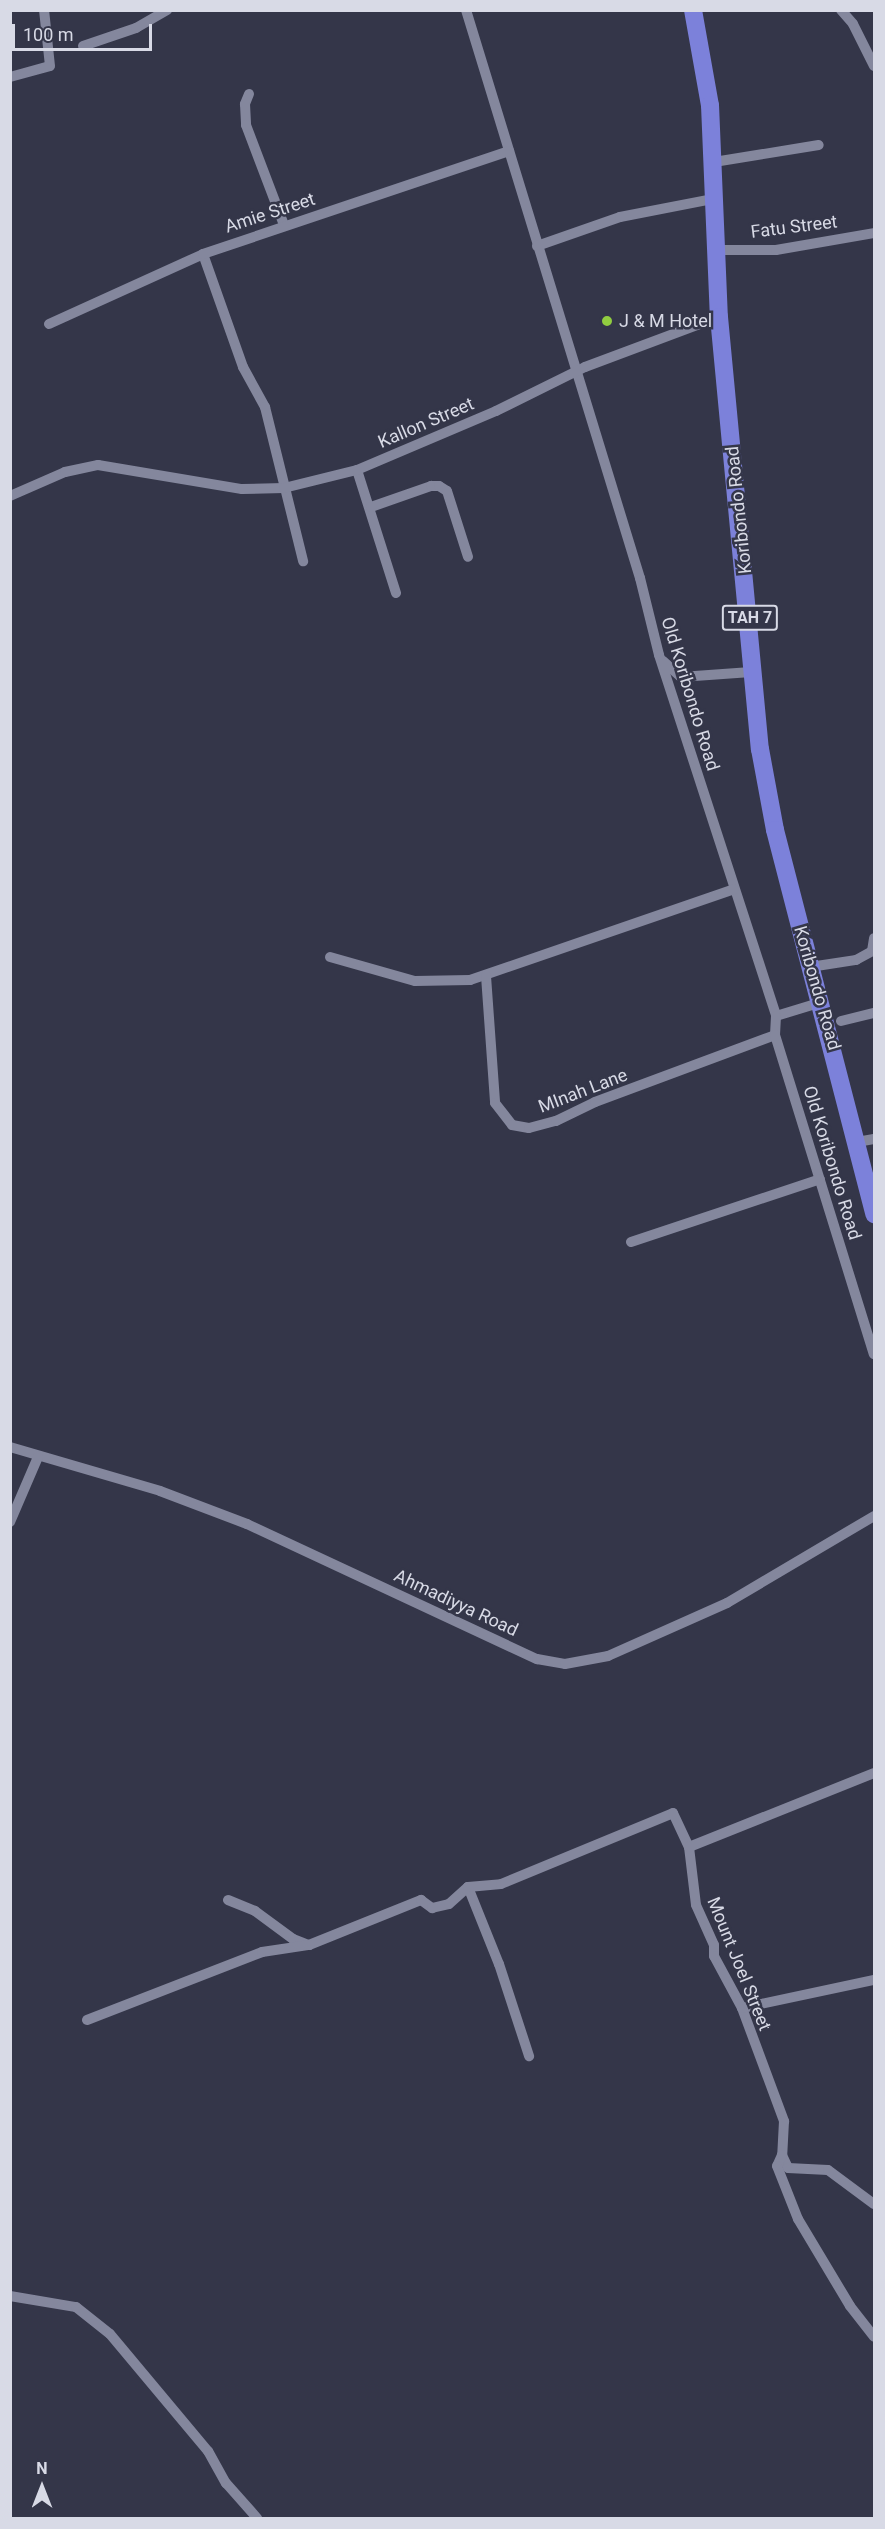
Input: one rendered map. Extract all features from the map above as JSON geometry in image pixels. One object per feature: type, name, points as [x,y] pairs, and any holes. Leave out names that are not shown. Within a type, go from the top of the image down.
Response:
[{"type":"highway","name":"Koribondo Road","points":[[693,10],[706,67],[714,162],[713,199],[719,317],[752,635],[751,672],[759,749],[775,830],[810,967],[865,1141],[874,1214]]},
{"type":"street","points":[[10,77],[50,66],[44,10]]},
{"type":"street","points":[[83,46],[136,28],[166,10]]},
{"type":"street","name":"Old Koribondo Road","points":[[466,10],[576,376],[640,578],[660,656],[776,1016],[775,1035],[874,1354]]},
{"type":"street","points":[[841,10],[853,24],[874,66]]},
{"type":"street","points":[[249,94],[245,104],[246,125],[284,225]]},
{"type":"street","points":[[714,162],[819,146]]},
{"type":"street","name":"Amie Street","points":[[49,324],[203,254],[284,225],[408,188],[509,151]]},
{"type":"street","points":[[537,246],[620,217],[713,199]]},
{"type":"street","name":"Fatu Street","points":[[717,250],[776,250],[874,233]]},
{"type":"street","points":[[203,254],[243,367],[265,407],[303,561]]},
{"type":"street","name":"Kallon Street","points":[[10,496],[65,472],[98,465],[242,489],[284,488],[357,470],[719,317]]},
{"type":"street","points":[[357,470],[396,593]]},
{"type":"street","points":[[370,507],[431,486],[439,486],[447,491],[468,557]]},
{"type":"street","points":[[660,656],[666,667],[681,677],[751,672]]},
{"type":"street","points":[[330,957],[416,981],[448,983],[486,976],[734,890]]},
{"type":"street","points":[[810,967],[856,960],[872,951],[874,938]]},
{"type":"street","name":"MInah Lane","points":[[486,976],[495,1103],[512,1125],[529,1128],[556,1121],[595,1102],[775,1035]]},
{"type":"street","points":[[776,1016],[822,1002]]},
{"type":"street","points":[[841,1021],[874,1013]]},
{"type":"street","points":[[631,1242],[820,1179]]},
{"type":"street","name":"Ahmadiyya Road","points":[[10,1447],[160,1491],[247,1524],[537,1659],[565,1664],[608,1656],[727,1603],[874,1516]]},
{"type":"street","points":[[10,1522],[38,1457]]},
{"type":"street","points":[[689,1847],[874,1773]]},
{"type":"street","name":"Mount Joel Street","points":[[468,1887],[501,1884],[673,1813],[689,1847],[696,1905],[714,1945],[714,1956],[742,2008],[784,2121],[782,2155],[777,2166],[798,2218],[850,2306],[874,2337]]},
{"type":"street","points":[[87,2020],[262,1952],[309,1945],[421,1900],[432,1908],[448,1904],[468,1887],[499,1964],[529,2056]]},
{"type":"street","points":[[228,1900],[255,1911],[293,1939],[309,1945]]},
{"type":"street","points":[[742,2008],[874,1980]]},
{"type":"street","points":[[782,2155],[788,2168],[828,2170],[874,2204]]},
{"type":"street","points":[[10,2296],[76,2307],[110,2334],[208,2451],[226,2483],[257,2518]]},
{"type":"place","name":"J & M Hotel","points":[[607,321]]}]
